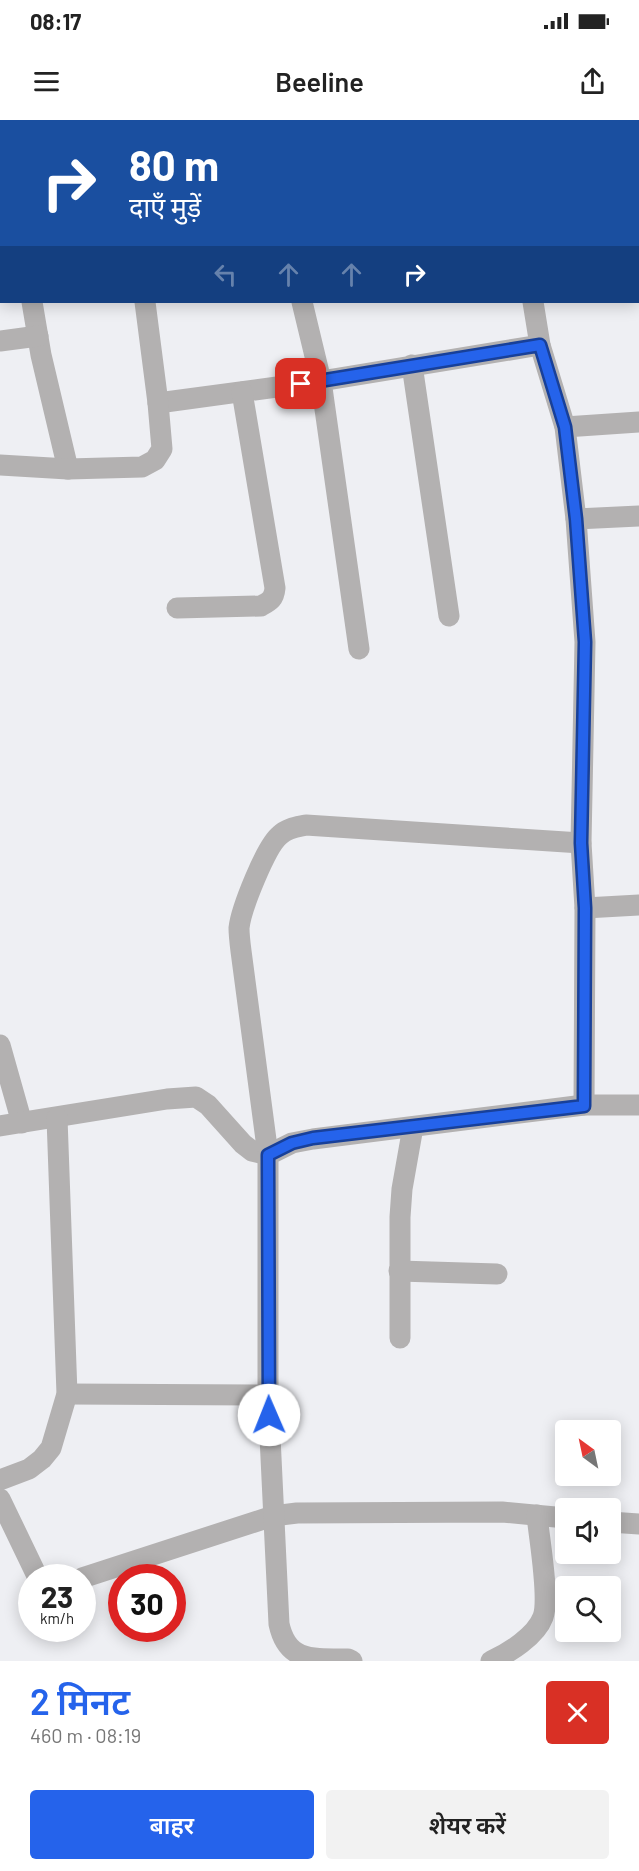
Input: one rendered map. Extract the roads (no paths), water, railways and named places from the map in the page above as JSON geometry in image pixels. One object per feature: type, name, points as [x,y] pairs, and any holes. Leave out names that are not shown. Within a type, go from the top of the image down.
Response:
[{"type":"street","points":[[33,303],[38,336],[68,469]]},
{"type":"street","points":[[0,465],[68,469],[142,468],[154,460],[162,449],[145,303]]},
{"type":"street","points":[[302,303],[321,381],[358,649]]},
{"type":"street","points":[[533,303],[540,345],[565,427],[576,519],[585,642],[581,843],[585,908],[584,1106]]},
{"type":"street","points":[[0,341],[38,336]]},
{"type":"street","points":[[158,403],[321,381],[540,345]]},
{"type":"street","points":[[412,365],[449,616]]},
{"type":"street","points":[[177,608],[261,606],[274,596],[275,588],[242,392]]},
{"type":"street","points":[[565,427],[639,422]]},
{"type":"street","points":[[576,519],[639,516]]},
{"type":"street","points":[[352,1661],[348,1659],[290,1659],[281,1637],[279,1624],[268,1395],[268,1155],[239,927],[244,909],[269,847],[290,828],[306,825],[581,843]]},
{"type":"street","points":[[585,908],[639,904]]},
{"type":"street","points":[[0,1046],[22,1123]]},
{"type":"street","points":[[0,1126],[167,1099],[196,1097],[208,1105],[243,1144],[252,1151],[268,1155],[292,1143],[313,1138],[584,1106],[639,1105]]},
{"type":"street","points":[[0,1480],[29,1469],[51,1448],[67,1394],[57,1118]]},
{"type":"street","points":[[400,1338],[399,1271],[402,1189],[412,1127]]},
{"type":"street","points":[[399,1271],[497,1275]]},
{"type":"street","points":[[67,1394],[268,1395]]},
{"type":"street","points":[[0,1499],[31,1564]]},
{"type":"street","points":[[96,1573],[273,1516],[297,1513],[502,1512],[555,1517]]},
{"type":"street","points":[[491,1661],[533,1632],[543,1618],[546,1602],[537,1515]]},
{"type":"street","points":[[621,1523],[639,1524]]}]
